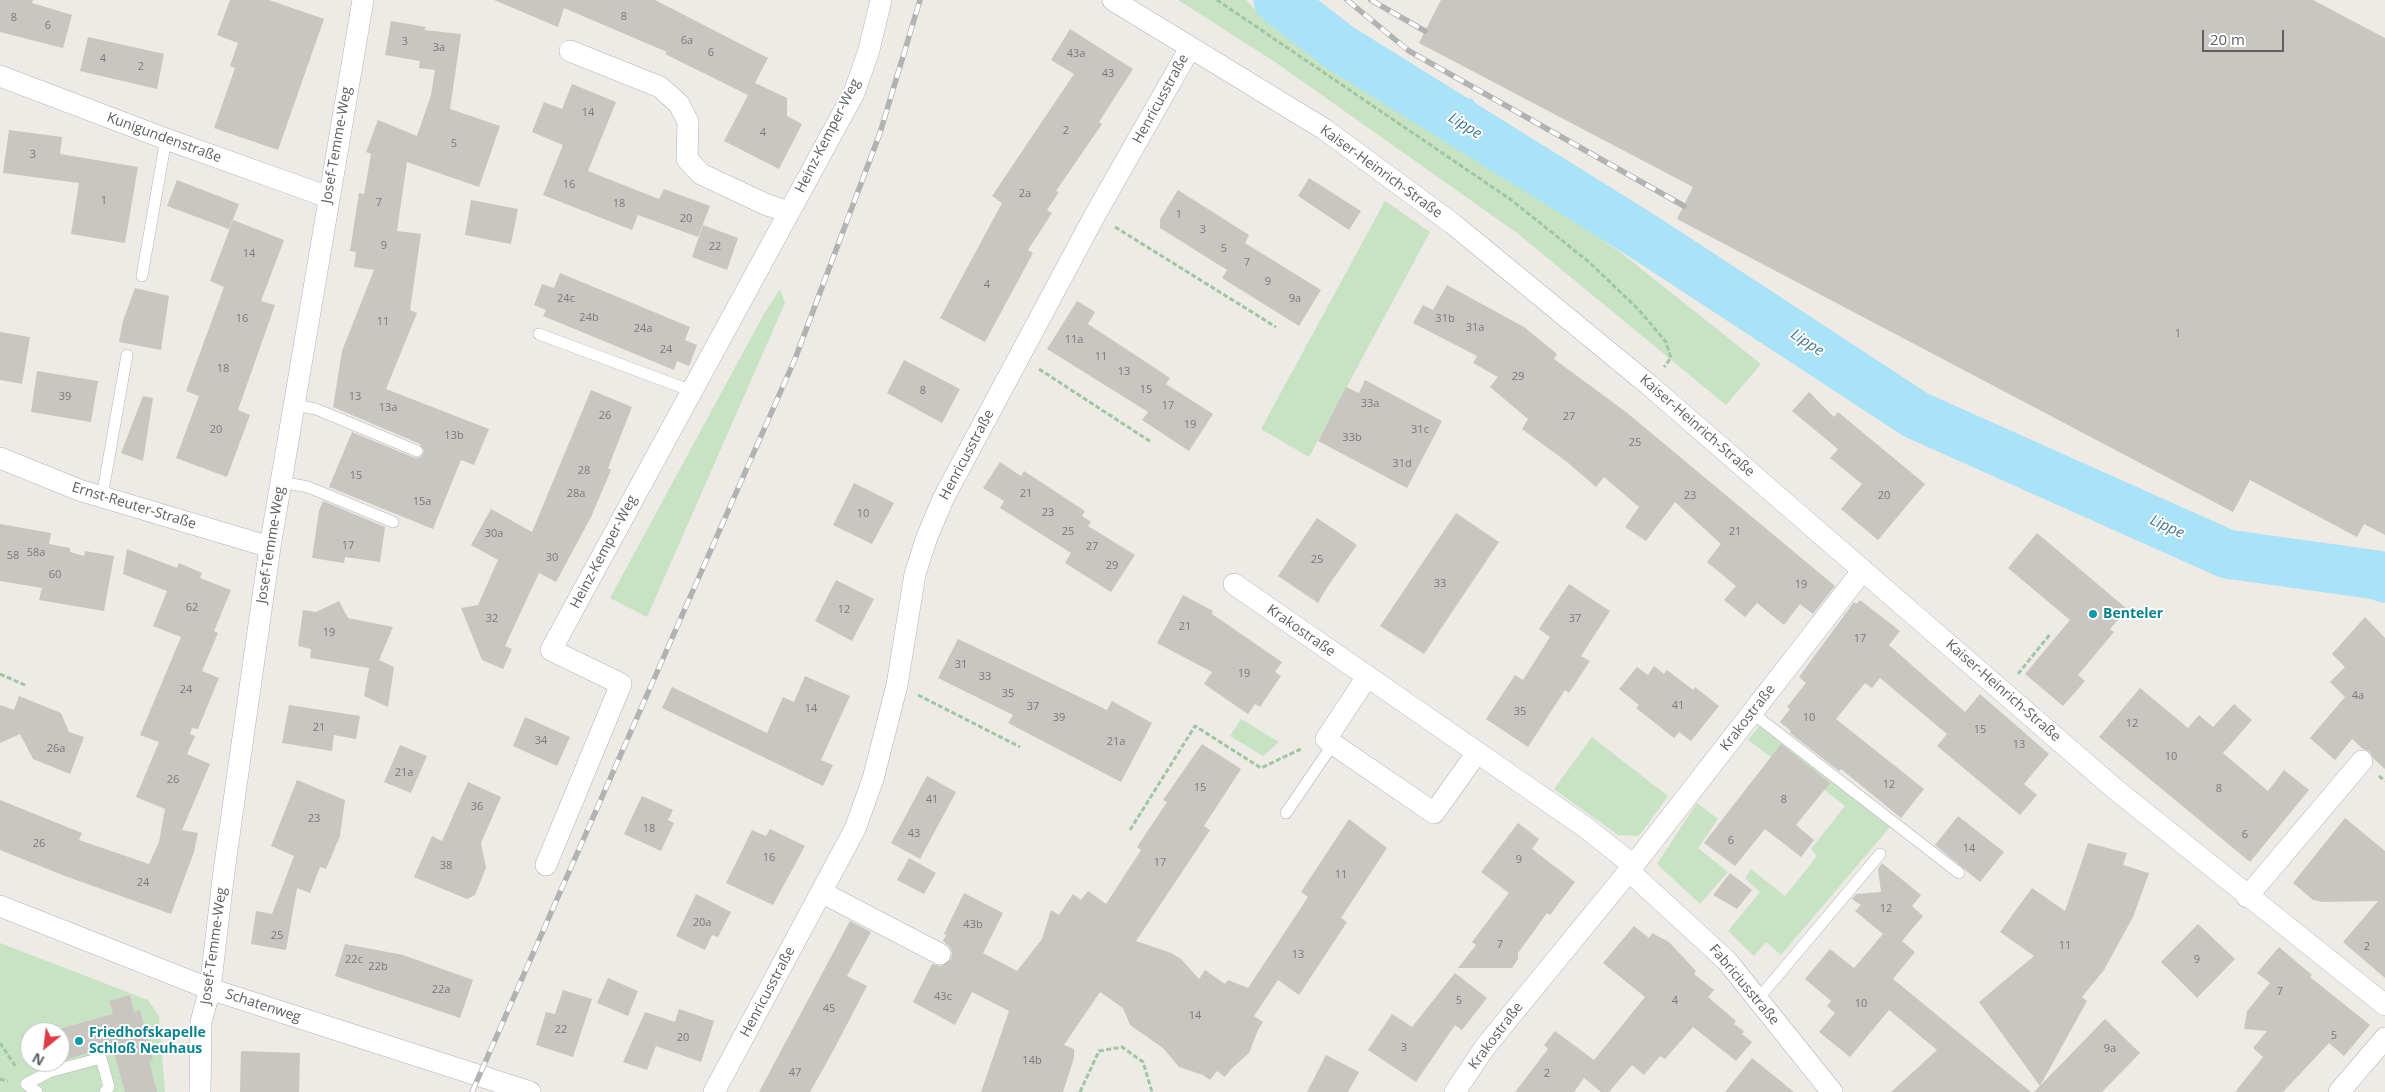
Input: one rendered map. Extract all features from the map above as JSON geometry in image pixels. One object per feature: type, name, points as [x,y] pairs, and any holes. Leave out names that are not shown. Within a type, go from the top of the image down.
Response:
[{"type":"street","name":"Josef-Temme-Weg","points":[[200,1092],[200,1022],[210,989],[224,871],[270,547],[363,0]]},
{"type":"street","name":"Heinz-Kemper-Weg","points":[[546,865],[621,684],[551,650],[854,93],[869,50],[881,0]]},
{"type":"street","name":"Kaiser-Heinrich-Straße","points":[[1113,0],[1324,129],[1425,203],[1650,385],[2115,789],[2385,1005]]},
{"type":"street","name":"Henricusstraße","points":[[714,1092],[855,830],[873,779],[897,684],[915,574],[942,499],[1096,215],[1190,48]]},
{"type":"street","points":[[570,51],[660,87],[679,104],[688,122],[686,138],[687,159],[701,174],[760,202],[788,212]]},
{"type":"street","name":"Kunigundenstraße","points":[[0,76],[166,139],[328,197]]},
{"type":"street","name":"Ernst-Reuter-Straße","points":[[0,458],[79,490],[270,547]]},
{"type":"street","name":"Krakostraße","points":[[1455,1092],[1485,1047],[1631,868],[1863,570]]},
{"type":"street","name":"Krakostraße","points":[[1234,584],[1476,754],[1585,827],[1631,868]]},
{"type":"street","points":[[1367,677],[1329,742],[1434,813],[1476,754]]},
{"type":"street","points":[[2247,896],[2362,761]]},
{"type":"street","name":"Fabriciusstraße","points":[[1631,868],[1727,961],[1828,1091]]},
{"type":"street","points":[[822,892],[940,954]]},
{"type":"street","name":"Schatenweg","points":[[0,906],[210,989],[530,1092]]},
{"type":"street","points":[[2339,1092],[2385,1038]]},
{"type":"lane","points":[[142,276],[166,139]]},
{"type":"lane","points":[[539,334],[692,391]]},
{"type":"lane","points":[[102,497],[127,355]]},
{"type":"lane","points":[[294,405],[316,409],[417,451]]},
{"type":"lane","points":[[281,482],[308,486],[393,522]]},
{"type":"lane","points":[[1751,712],[1959,873]]},
{"type":"lane","points":[[1286,813],[1329,742]]},
{"type":"lane","points":[[1758,999],[1880,854]]},
{"type":"lane","points":[[37,1092],[26,1084],[49,1072],[101,1058],[109,1087],[105,1092]]},
{"type":"path","points":[[1216,0],[1510,200],[1589,262],[1639,310],[1666,342],[1671,358],[1650,385]]},
{"type":"path","points":[[1096,215],[1276,327]]},
{"type":"path","points":[[1020,356],[1151,442]]},
{"type":"path","points":[[2004,692],[2051,632]]},
{"type":"path","points":[[0,674],[25,685]]},
{"type":"path","points":[[897,684],[1020,747]]},
{"type":"path","points":[[1130,830],[1195,726],[1261,768],[1329,742]]},
{"type":"path","points":[[0,1043],[26,1084]]},
{"type":"path","points":[[1080,1092],[1099,1051],[1122,1047],[1143,1062],[1152,1092]]},
{"type":"green space","points":[[1178,0],[1246,0],[1262,17],[1328,63],[1467,149],[1620,252],[1761,364],[1726,405],[1517,233],[1275,62]]},
{"type":"green space","points":[[1385,201],[1430,232],[1309,457],[1261,429]]},
{"type":"green space","points":[[780,289],[785,303],[647,617],[610,598],[765,312]]},
{"type":"green space","points":[[1241,719],[1279,742],[1263,756],[1230,736]]},
{"type":"green space","points":[[1759,726],[1890,827],[1781,955],[1766,942],[1754,956],[1728,931],[1760,892],[1745,878],[1751,869],[1785,896],[1817,856],[1811,849],[1845,806],[1796,768],[1802,761],[1786,748],[1778,748],[1771,757],[1748,740]]},
{"type":"green space","points":[[1592,737],[1668,796],[1639,836],[1618,835],[1554,789]]},
{"type":"green space","points":[[1697,803],[1718,819],[1698,848],[1728,872],[1700,904],[1657,864]]},
{"type":"green space","points":[[0,943],[148,1000],[159,1016],[165,1092],[0,1092]]},
{"type":"building","points":[[0,0],[33,0],[32,3],[72,15],[63,48],[0,32]]},
{"type":"building","points":[[230,0],[269,0],[324,19],[278,150],[214,128],[235,68],[230,66],[238,43],[217,35]]},
{"type":"building","points":[[494,0],[655,0],[768,58],[755,83],[787,98],[787,116],[802,124],[779,169],[724,141],[748,95],[665,54],[667,52],[564,8],[558,27]]},
{"type":"building","points":[[1441,0],[2313,0],[2385,38],[2385,535],[2364,524],[2357,537],[2250,480],[2233,512],[1677,219],[1693,187],[1419,43]]},
{"type":"building","points":[[391,21],[426,27],[424,30],[461,34],[450,109],[500,126],[479,187],[407,162],[397,231],[421,234],[410,310],[417,313],[386,389],[489,429],[474,465],[461,460],[433,529],[329,487],[352,432],[415,458],[421,457],[424,451],[420,444],[333,407],[342,351],[374,270],[354,267],[356,252],[350,251],[359,193],[364,194],[371,154],[366,152],[378,120],[417,136],[431,95],[435,70],[419,68],[420,61],[385,55]]},
{"type":"building","points":[[1070,29],[1133,69],[1099,122],[1102,124],[1056,191],[1059,192],[1047,210],[1052,213],[1028,250],[1033,253],[985,342],[940,318],[1002,203],[992,196],[1074,74],[1051,60]]},
{"type":"building","points":[[88,37],[164,54],[157,89],[80,71]]},
{"type":"building","points":[[572,84],[616,102],[588,171],[659,199],[664,189],[710,206],[698,237],[638,215],[632,230],[543,195],[563,145],[532,132],[544,102],[562,109]]},
{"type":"building","points":[[9,130],[62,137],[60,154],[138,167],[125,243],[71,234],[79,183],[3,173]]},
{"type":"building","points":[[1309,178],[1361,211],[1349,230],[1298,196]]},
{"type":"building","points":[[177,180],[239,204],[229,229],[167,206]]},
{"type":"building","points":[[1178,190],[1249,235],[1245,243],[1321,290],[1299,326],[1222,278],[1227,270],[1160,228],[1160,219]]},
{"type":"building","points":[[471,200],[518,209],[511,244],[465,235]]},
{"type":"building","points":[[233,220],[284,240],[261,301],[275,305],[238,410],[250,415],[227,477],[176,458],[199,396],[186,391],[224,287],[210,281]]},
{"type":"building","points":[[703,225],[738,238],[727,270],[692,257]]},
{"type":"building","points":[[560,273],[690,327],[685,340],[697,345],[689,366],[677,361],[674,370],[543,316],[546,310],[534,305],[542,284],[554,288]]},
{"type":"building","points":[[1447,285],[1524,327],[1557,354],[1554,359],[1626,412],[1835,586],[1813,614],[1800,604],[1784,625],[1757,603],[1745,617],[1724,600],[1736,586],[1707,562],[1721,544],[1675,502],[1646,541],[1625,527],[1639,507],[1604,477],[1596,487],[1567,462],[1522,429],[1528,419],[1490,387],[1498,377],[1473,363],[1477,356],[1413,323],[1423,305],[1433,310]]},
{"type":"building","points":[[135,288],[169,296],[161,350],[119,342],[123,321]]},
{"type":"building","points":[[1077,301],[1095,312],[1088,324],[1170,378],[1166,384],[1213,414],[1189,451],[1142,420],[1148,412],[1047,349]]},
{"type":"building","points":[[0,332],[30,337],[22,384],[0,380]]},
{"type":"building","points":[[904,360],[960,389],[942,423],[887,393]]},
{"type":"building","points":[[37,371],[98,381],[91,422],[31,412]]},
{"type":"building","points":[[1365,380],[1442,421],[1407,488],[1318,441],[1346,387],[1359,393]]},
{"type":"building","points":[[591,390],[632,407],[608,468],[611,470],[591,517],[556,582],[539,573],[505,646],[512,649],[503,669],[482,660],[461,608],[478,605],[498,560],[471,545],[491,509],[532,532]]},
{"type":"building","points":[[1809,392],[1834,417],[1838,412],[1925,484],[1878,540],[1841,509],[1862,484],[1830,458],[1838,449],[1792,411]]},
{"type":"building","points":[[143,396],[153,398],[143,461],[121,453]]},
{"type":"building","points":[[1000,462],[1021,476],[1024,471],[1085,511],[1082,516],[1091,522],[1088,526],[1135,555],[1111,592],[1065,563],[1071,553],[1000,508],[1004,501],[983,488]]},
{"type":"building","points":[[854,483],[894,503],[872,544],[833,525]]},
{"type":"building","points":[[323,501],[385,527],[380,562],[345,557],[344,563],[312,558],[319,511]]},
{"type":"building","points":[[1456,513],[1499,542],[1424,654],[1380,626]]},
{"type":"building","points":[[1317,518],[1357,545],[1318,603],[1278,576]]},
{"type":"building","points":[[0,524],[51,533],[49,544],[70,548],[70,552],[84,556],[85,551],[114,556],[104,611],[39,600],[42,588],[0,581]]},
{"type":"building","name":"Benteler","points":[[2037,533],[2127,609],[2110,629],[2114,632],[2078,675],[2085,681],[2063,706],[2025,674],[2070,620],[2008,568]]},
{"type":"building","points":[[127,549],[177,568],[179,563],[202,573],[200,578],[231,590],[214,631],[218,633],[202,671],[219,678],[198,729],[192,728],[190,734],[195,736],[187,754],[210,764],[182,830],[198,833],[194,852],[171,914],[65,876],[0,850],[0,800],[82,833],[79,840],[149,864],[159,842],[165,809],[136,797],[159,742],[140,735],[181,637],[153,626],[167,591],[123,574]]},
{"type":"building","points":[[836,580],[874,599],[852,641],[815,621]]},
{"type":"building","points":[[1569,584],[1610,611],[1581,656],[1590,661],[1569,693],[1565,690],[1528,747],[1486,719],[1515,675],[1523,680],[1550,637],[1539,629]]},
{"type":"building","points":[[1183,595],[1213,611],[1212,614],[1282,662],[1275,672],[1281,676],[1260,707],[1255,704],[1248,714],[1204,684],[1212,672],[1157,643]]},
{"type":"building","points":[[1860,600],[1900,631],[1889,645],[1965,712],[1980,694],[2049,754],[2024,784],[2037,795],[2020,815],[1937,746],[1947,734],[1880,678],[1872,688],[1865,683],[1836,719],[1924,789],[1901,818],[1841,769],[1839,771],[1790,733],[1791,731],[1780,722],[1790,709],[1787,707],[1806,683],[1799,677],[1854,602],[1856,604]]},
{"type":"building","points":[[339,601],[348,618],[393,627],[379,660],[394,667],[388,707],[364,696],[369,668],[310,658],[311,649],[298,646],[303,610],[316,612]]},
{"type":"building","points":[[2365,617],[2385,638],[2385,769],[2374,759],[2370,752],[2363,749],[2352,739],[2335,760],[2310,738],[2345,697],[2330,682],[2345,667],[2332,654]]},
{"type":"building","points":[[958,639],[1107,710],[1112,701],[1152,723],[1121,782],[1008,723],[1013,715],[938,678]]},
{"type":"building","points":[[1654,666],[1664,674],[1667,670],[1693,690],[1695,687],[1719,706],[1691,741],[1679,732],[1674,738],[1636,708],[1639,705],[1619,689],[1637,667],[1648,675]]},
{"type":"building","points":[[805,676],[850,696],[821,760],[833,765],[823,786],[662,708],[672,687],[767,733],[783,697],[794,702]]},
{"type":"building","points":[[2140,688],[2188,728],[2199,715],[2213,727],[2234,704],[2252,720],[2223,753],[2268,791],[2284,770],[2309,790],[2250,862],[2099,737]]},
{"type":"building","points":[[19,696],[61,713],[69,732],[84,737],[70,774],[33,759],[20,734],[0,743],[0,705],[14,710]]},
{"type":"building","points":[[289,705],[360,716],[356,739],[334,735],[332,751],[282,743]]},
{"type":"building","points":[[525,717],[570,737],[557,766],[513,746]]},
{"type":"building","points":[[1202,744],[1241,769],[1204,826],[1210,830],[1136,941],[1171,953],[1181,959],[1199,979],[1205,970],[1225,984],[1228,980],[1248,988],[1308,897],[1301,892],[1349,819],[1387,848],[1341,918],[1347,922],[1299,995],[1278,980],[1254,1016],[1263,1022],[1249,1053],[1225,1077],[1217,1071],[1210,1080],[1203,1075],[1179,1067],[1163,1048],[1130,1025],[1123,1008],[1100,992],[1064,1045],[1074,1049],[1074,1058],[1063,1092],[981,1092],[1009,1011],[972,992],[955,1025],[913,1002],[932,964],[941,966],[951,959],[950,947],[943,941],[946,935],[944,934],[964,893],[1003,913],[983,953],[1017,971],[1042,939],[1051,910],[1059,915],[1073,894],[1081,900],[1088,891],[1106,904],[1141,850],[1137,847],[1167,802],[1163,800]]},
{"type":"building","points":[[1781,744],[1830,783],[1796,825],[1814,840],[1801,857],[1765,829],[1735,866],[1704,843]]},
{"type":"building","points":[[400,745],[427,756],[411,793],[384,782]]},
{"type":"building","points":[[927,776],[956,792],[920,859],[891,843]]},
{"type":"building","points":[[297,780],[345,800],[340,836],[326,869],[320,867],[310,893],[297,888],[286,950],[251,944],[256,911],[272,914],[294,856],[271,846]]},
{"type":"building","points":[[468,782],[501,797],[481,843],[486,868],[475,895],[467,899],[414,877],[432,836],[442,841]]},
{"type":"building","points":[[642,796],[673,810],[668,820],[674,823],[661,851],[624,834]]},
{"type":"building","points":[[1958,816],[2004,852],[1980,882],[1935,845]]},
{"type":"building","points":[[2345,818],[2385,851],[2385,978],[2343,942],[2378,901],[2322,902],[2313,900],[2293,883]]},
{"type":"building","points":[[1518,823],[1539,839],[1532,849],[1575,882],[1550,915],[1547,913],[1518,953],[1518,959],[1512,968],[1458,968],[1476,945],[1472,942],[1509,893],[1481,872]]},
{"type":"building","points":[[770,829],[805,846],[773,905],[726,883],[752,830],[766,836]]},
{"type":"building","points":[[2088,843],[2127,853],[2123,865],[2149,873],[2133,917],[2104,970],[2082,997],[2087,1001],[2040,1086],[1979,1002],[2034,956],[2000,932],[2032,888],[2065,911]]},
{"type":"building","points":[[909,858],[936,873],[924,894],[897,880]]},
{"type":"building","points":[[1882,863],[1921,895],[1912,906],[1923,916],[1902,941],[1915,952],[1893,979],[2031,1092],[1891,1092],[1937,1050],[1889,1010],[1850,1057],[1819,1032],[1835,1013],[1827,1006],[1831,1001],[1805,979],[1830,949],[1854,968],[1883,934],[1855,911],[1861,905],[1852,899],[1856,894],[1881,892],[1878,869]]},
{"type":"building","points":[[1730,873],[1752,890],[1737,909],[1713,895]]},
{"type":"building","points":[[696,894],[731,912],[718,937],[712,935],[705,950],[676,936]]},
{"type":"building","points":[[850,921],[871,932],[847,976],[867,986],[832,1053],[810,1092],[759,1092]]},
{"type":"building","points":[[2198,924],[2235,959],[2197,998],[2161,962]]},
{"type":"building","points":[[1634,926],[1649,938],[1652,933],[1669,942],[1696,971],[1694,974],[1714,990],[1708,997],[1736,1021],[1734,1024],[1744,1031],[1742,1034],[1752,1042],[1736,1061],[1693,1027],[1665,1059],[1660,1056],[1644,1075],[1632,1065],[1609,1092],[1601,1092],[1584,1078],[1574,1092],[1515,1092],[1548,1049],[1544,1045],[1555,1031],[1594,1060],[1645,997],[1603,963]]},
{"type":"building","points":[[345,944],[403,955],[473,980],[460,1018],[335,976]]},
{"type":"building","points":[[2279,947],[2312,975],[2310,977],[2370,1025],[2344,1056],[2329,1043],[2283,1092],[2235,1092],[2263,1057],[2253,1048],[2267,1031],[2244,1029],[2247,1011],[2270,983],[2257,973]]},
{"type":"building","points":[[1455,973],[1487,998],[1462,1030],[1455,1025],[1416,1082],[1368,1050],[1392,1014],[1412,1027]]},
{"type":"building","points":[[608,978],[638,991],[628,1016],[597,1003]]},
{"type":"building","points":[[563,990],[592,999],[573,1057],[536,1045],[546,1012],[555,1014]]},
{"type":"building","points":[[130,995],[134,1012],[140,1010],[153,1060],[149,1061],[157,1092],[125,1092],[112,1046],[70,1058],[70,1026],[113,1014],[109,1001]]},
{"type":"building","points":[[679,1009],[714,1021],[701,1062],[656,1046],[647,1070],[623,1062],[645,1012],[675,1022]]},
{"type":"building","points":[[2105,1019],[2140,1053],[2102,1092],[2034,1092]]},
{"type":"building","points":[[241,1051],[300,1053],[299,1092],[240,1092]]},
{"type":"building","points":[[1326,1055],[1359,1072],[1348,1092],[1307,1092]]},
{"type":"building","points":[[1752,1058],[1794,1092],[1725,1092]]},
{"type":"waterway","name":"Lippe","points":[[1278,0],[1339,47],[1644,237],[1916,415],[2227,554],[2377,575],[2385,578]]},
{"type":"waterway","points":[[1467,126],[1470,103]]},
{"type":"railway","points":[[472,1092],[795,359],[880,133],[920,0]]},
{"type":"railway","points":[[1347,0],[1409,51],[1684,206]]},
{"type":"railway","points":[[1371,0],[1425,31]]},
{"type":"place","name":"Benteler","points":[[2093,614]]},
{"type":"place","name":"Friedhofskapelle Schloß Neuhaus","points":[[79,1041]]}]
